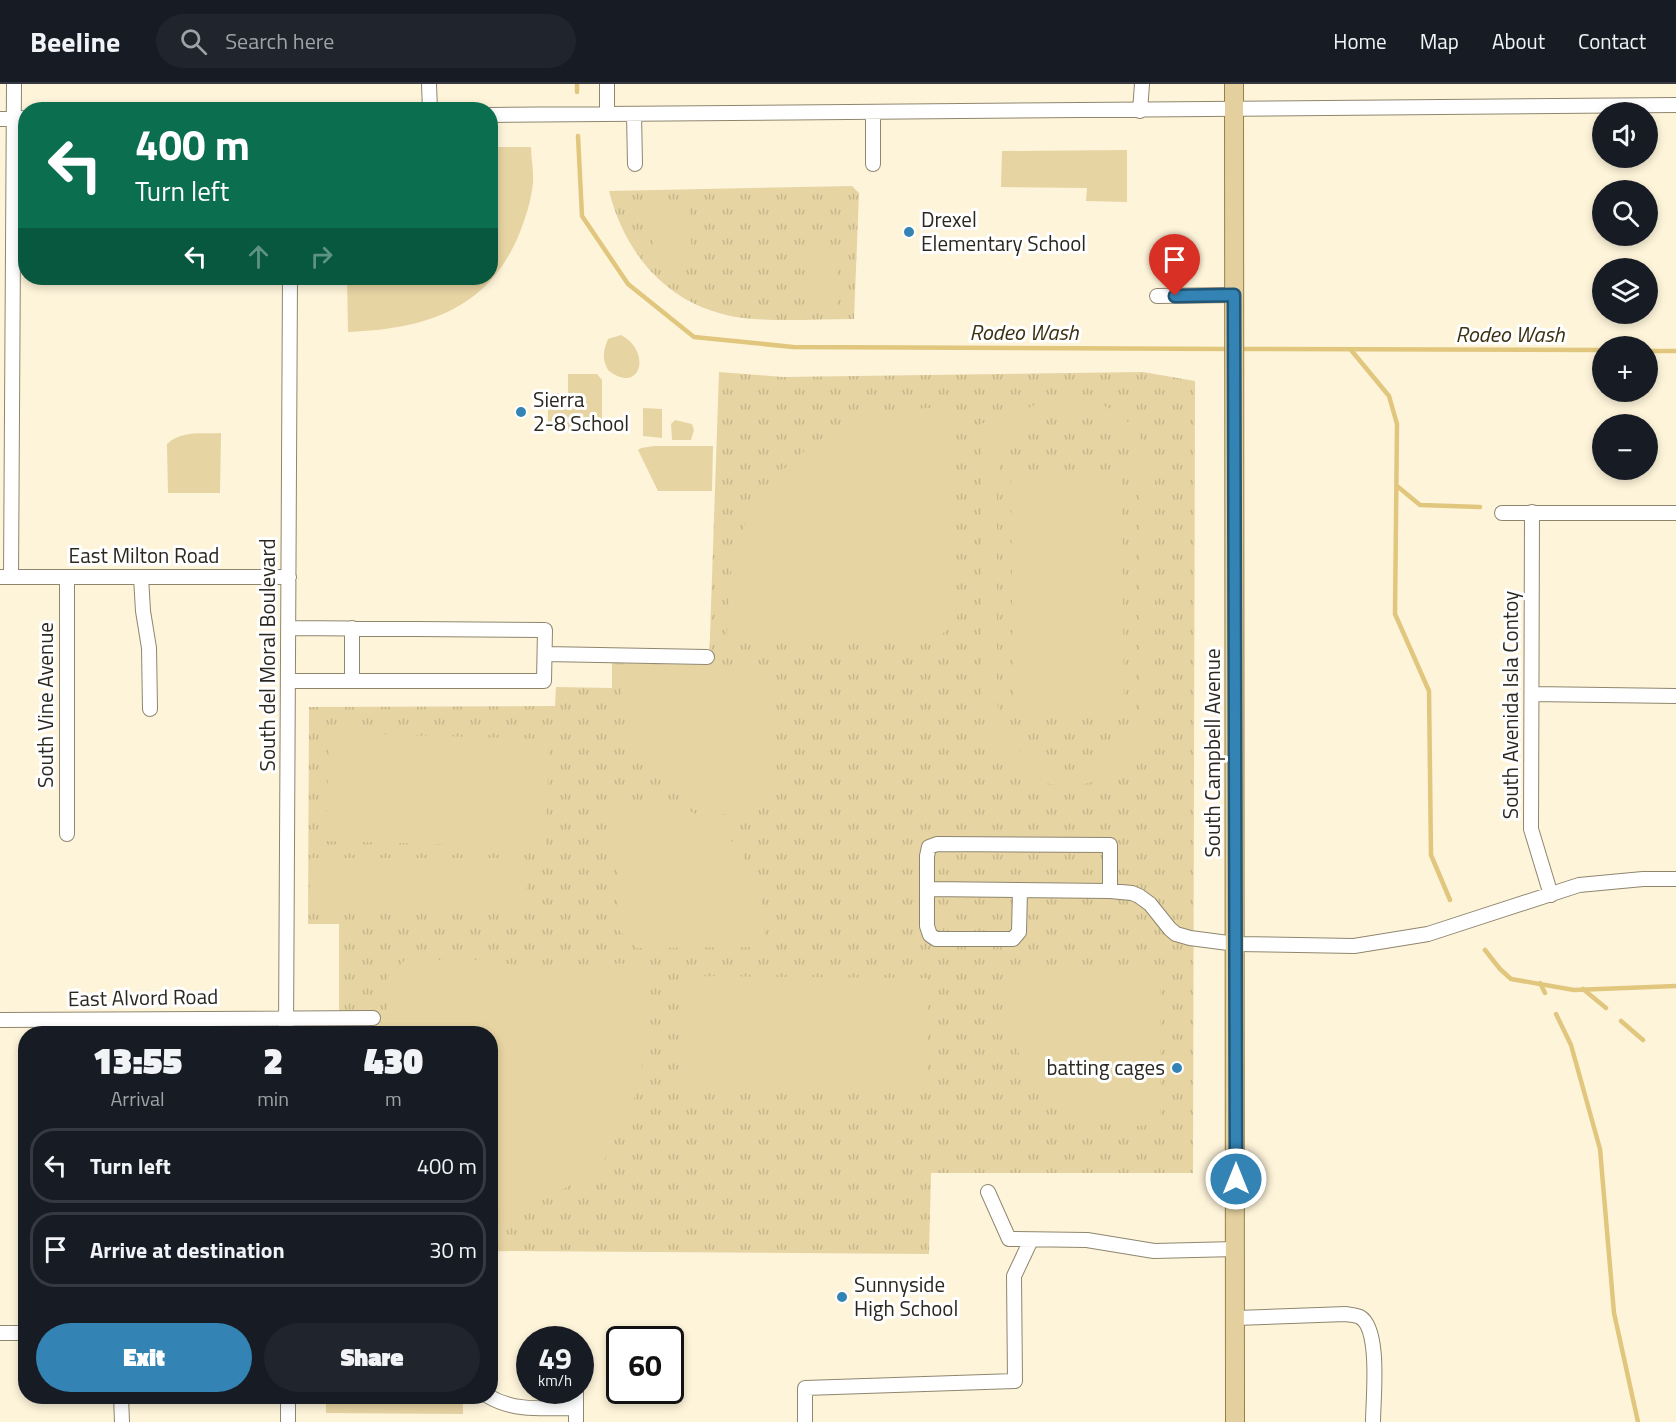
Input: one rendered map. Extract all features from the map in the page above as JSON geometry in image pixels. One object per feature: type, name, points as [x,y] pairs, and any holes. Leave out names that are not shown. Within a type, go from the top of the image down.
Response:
[{"type":"main road","name":"South Campbell Avenue","points":[[1234,84],[1236,1422]]},
{"type":"street","points":[[6,577],[14,84]]},
{"type":"street","points":[[429,84],[430,102]]},
{"type":"street","points":[[607,84],[607,114]]},
{"type":"street","points":[[1140,111],[1142,84]]},
{"type":"street","points":[[498,115],[1676,105]]},
{"type":"street","points":[[873,112],[873,164]]},
{"type":"street","points":[[634,114],[635,164]]},
{"type":"street","name":"South del Moral Boulevard","points":[[286,1026],[290,285]]},
{"type":"street","points":[[1157,296],[1234,295]]},
{"type":"street","name":"South Avenida Isla Contoy","points":[[1532,512],[1531,829],[1551,895]]},
{"type":"street","points":[[1502,513],[1676,513]]},
{"type":"street","name":"South Vine Avenue","points":[[67,576],[67,834]]},
{"type":"street","points":[[141,576],[143,611],[149,648],[150,709]]},
{"type":"street","name":"East Milton Road","points":[[6,577],[289,576]]},
{"type":"street","points":[[288,628],[545,630],[544,681],[288,681]]},
{"type":"street","points":[[352,628],[352,681]]},
{"type":"street","points":[[545,654],[707,657]]},
{"type":"street","points":[[1532,694],[1676,696]]},
{"type":"street","points":[[1020,890],[1019,932],[1013,939],[936,939],[930,935],[927,926],[929,847],[937,844],[1110,845],[1110,891]]},
{"type":"street","points":[[927,889],[1132,892],[1146,900],[1176,934],[1190,938],[1236,944],[1354,946],[1428,934],[1579,885],[1643,879],[1676,879]]},
{"type":"street","name":"East Alvord Road","points":[[96,1026],[286,1017],[373,1018]]},
{"type":"street","name":"East Alvord Road","points":[[0,1020],[64,1026]]},
{"type":"street","points":[[988,1192],[1009,1239],[1087,1240],[1154,1251],[1236,1249]]},
{"type":"street","points":[[805,1422],[805,1388],[1015,1381],[1014,1276],[1031,1240]]},
{"type":"street","points":[[1236,1318],[1346,1314],[1360,1317],[1369,1329],[1373,1343],[1373,1422]]},
{"type":"street","points":[[0,1333],[18,1333]]},
{"type":"street","points":[[498,1402],[576,1415]]},
{"type":"street","points":[[121,1404],[122,1422]]},
{"type":"street","points":[[288,1404],[288,1422]]},
{"type":"green space","points":[[498,147],[531,147],[533,179],[529,204],[518,237],[498,271]]},
{"type":"green space","points":[[1127,150],[1127,202],[1086,201],[1087,188],[1001,187],[1002,151]]},
{"type":"green space","points":[[852,186],[859,193],[854,319],[743,318],[718,313],[694,304],[674,292],[640,258],[627,238],[609,191]]},
{"type":"green space","points":[[657,200],[688,201],[693,266],[658,266],[653,247],[649,209]]},
{"type":"green space","points":[[808,252],[836,253],[838,307],[808,307]]},
{"type":"green space","points":[[347,285],[486,285],[470,299],[426,320],[376,330],[348,332]]},
{"type":"green space","points":[[621,335],[631,342],[637,351],[639,360],[635,375],[628,378],[619,377],[608,370],[604,359],[608,339]]},
{"type":"green space","points":[[719,372],[783,377],[1143,372],[1195,381],[1193,1173],[931,1173],[929,1254],[498,1251],[498,1026],[339,1026],[339,924],[308,924],[309,707],[555,706],[556,687],[612,688],[612,663],[709,665]]},
{"type":"green space","points":[[568,374],[597,374],[602,380],[602,431],[568,431],[568,427],[548,427],[548,393],[568,393]]},
{"type":"green space","points":[[1067,397],[1101,404],[1127,421],[1137,432],[1151,461],[1155,479],[1155,702],[1147,737],[1136,754],[1121,768],[1104,778],[1085,784],[1065,786],[1045,783],[1027,776],[1010,764],[999,751],[985,720],[982,703],[982,423],[997,423],[998,434],[1012,419],[1028,408]],"holes":[[[1067,413],[1081,415],[1105,425],[1124,442],[1131,453],[1139,480],[1140,702],[1131,732],[1115,754],[1093,767],[1069,771],[1045,767],[1024,754],[1007,732],[997,702],[997,480],[1000,466],[1011,442],[1028,426],[1052,416]]]},
{"type":"green space","points":[[643,408],[662,409],[662,438],[643,436]]},
{"type":"green space","points":[[927,408],[954,408],[957,620],[938,638],[727,636],[730,580],[739,539],[761,497],[776,478],[811,446],[851,423],[879,414]]},
{"type":"green space","points":[[675,420],[692,424],[694,430],[691,440],[672,440],[671,424]]},
{"type":"green space","points":[[221,433],[220,493],[168,493],[167,444],[185,435]]},
{"type":"green space","points":[[654,446],[713,446],[712,491],[658,491],[638,450]]},
{"type":"green space","points":[[1122,470],[1124,712],[1013,713],[1011,471]]},
{"type":"green space","points":[[625,664],[764,667],[773,676],[769,797],[752,818],[718,813],[698,805],[664,781],[649,765],[628,727],[623,706],[622,685]]},
{"type":"green space","points":[[329,733],[549,739],[546,847],[326,841]]},
{"type":"green space","points":[[608,801],[646,801],[668,804],[692,812],[713,824],[730,839],[754,877],[764,923],[764,947],[637,948],[618,929],[618,868],[609,868]]},
{"type":"green space","points":[[310,858],[526,858],[527,912],[309,912]]},
{"type":"green space","points":[[405,960],[481,960],[523,966],[647,963],[641,1084],[599,1171],[513,1214],[498,1215],[498,1026],[387,1026],[387,978]]},
{"type":"green space","points":[[1010,973],[1150,973],[1160,983],[1160,1123],[1126,1126],[1095,1121],[1067,1108],[1044,1089],[1025,1065],[1013,1037],[1008,1006]]},
{"type":"green space","points":[[686,976],[928,978],[927,1090],[685,1087]]},
{"type":"green space","name":"batting cages","points":[[1167,1046],[1188,1046],[1186,1089],[1168,1089]]},
{"type":"green space","points":[[326,1404],[463,1404],[463,1414],[326,1413]]},
{"type":"waterway","points":[[577,84],[577,92]]},
{"type":"waterway","name":"Rodeo Wash","points":[[578,136],[582,216],[628,284],[694,337],[793,347],[1230,349]]},
{"type":"waterway","name":"Rodeo Wash","points":[[1239,349],[1592,350]]},
{"type":"waterway","points":[[1351,350],[1389,396],[1397,424],[1395,614],[1429,691],[1431,855],[1450,900]]},
{"type":"waterway","name":"Rodeo Wash","points":[[1658,351],[1676,351]]},
{"type":"waterway","points":[[1397,486],[1420,505],[1480,507]]},
{"type":"waterway","points":[[1485,950],[1511,979],[1574,990],[1676,986]]},
{"type":"waterway","points":[[1540,983],[1545,993]]},
{"type":"waterway","points":[[1583,989],[1606,1008]]},
{"type":"waterway","points":[[1556,1014],[1571,1045],[1600,1149],[1614,1313],[1638,1422]]},
{"type":"waterway","points":[[1621,1021],[1643,1040]]},
{"type":"place","name":"Drexel Elementary School","points":[[909,232]]},
{"type":"place","name":"Sierra 2-8 School","points":[[521,412]]},
{"type":"place","name":"batting cages","points":[[1177,1068]]},
{"type":"place","name":"Sunnyside High School","points":[[842,1297]]},
{"type":"route","points":[[1175,296],[1234,295],[1236,1179]]}]
